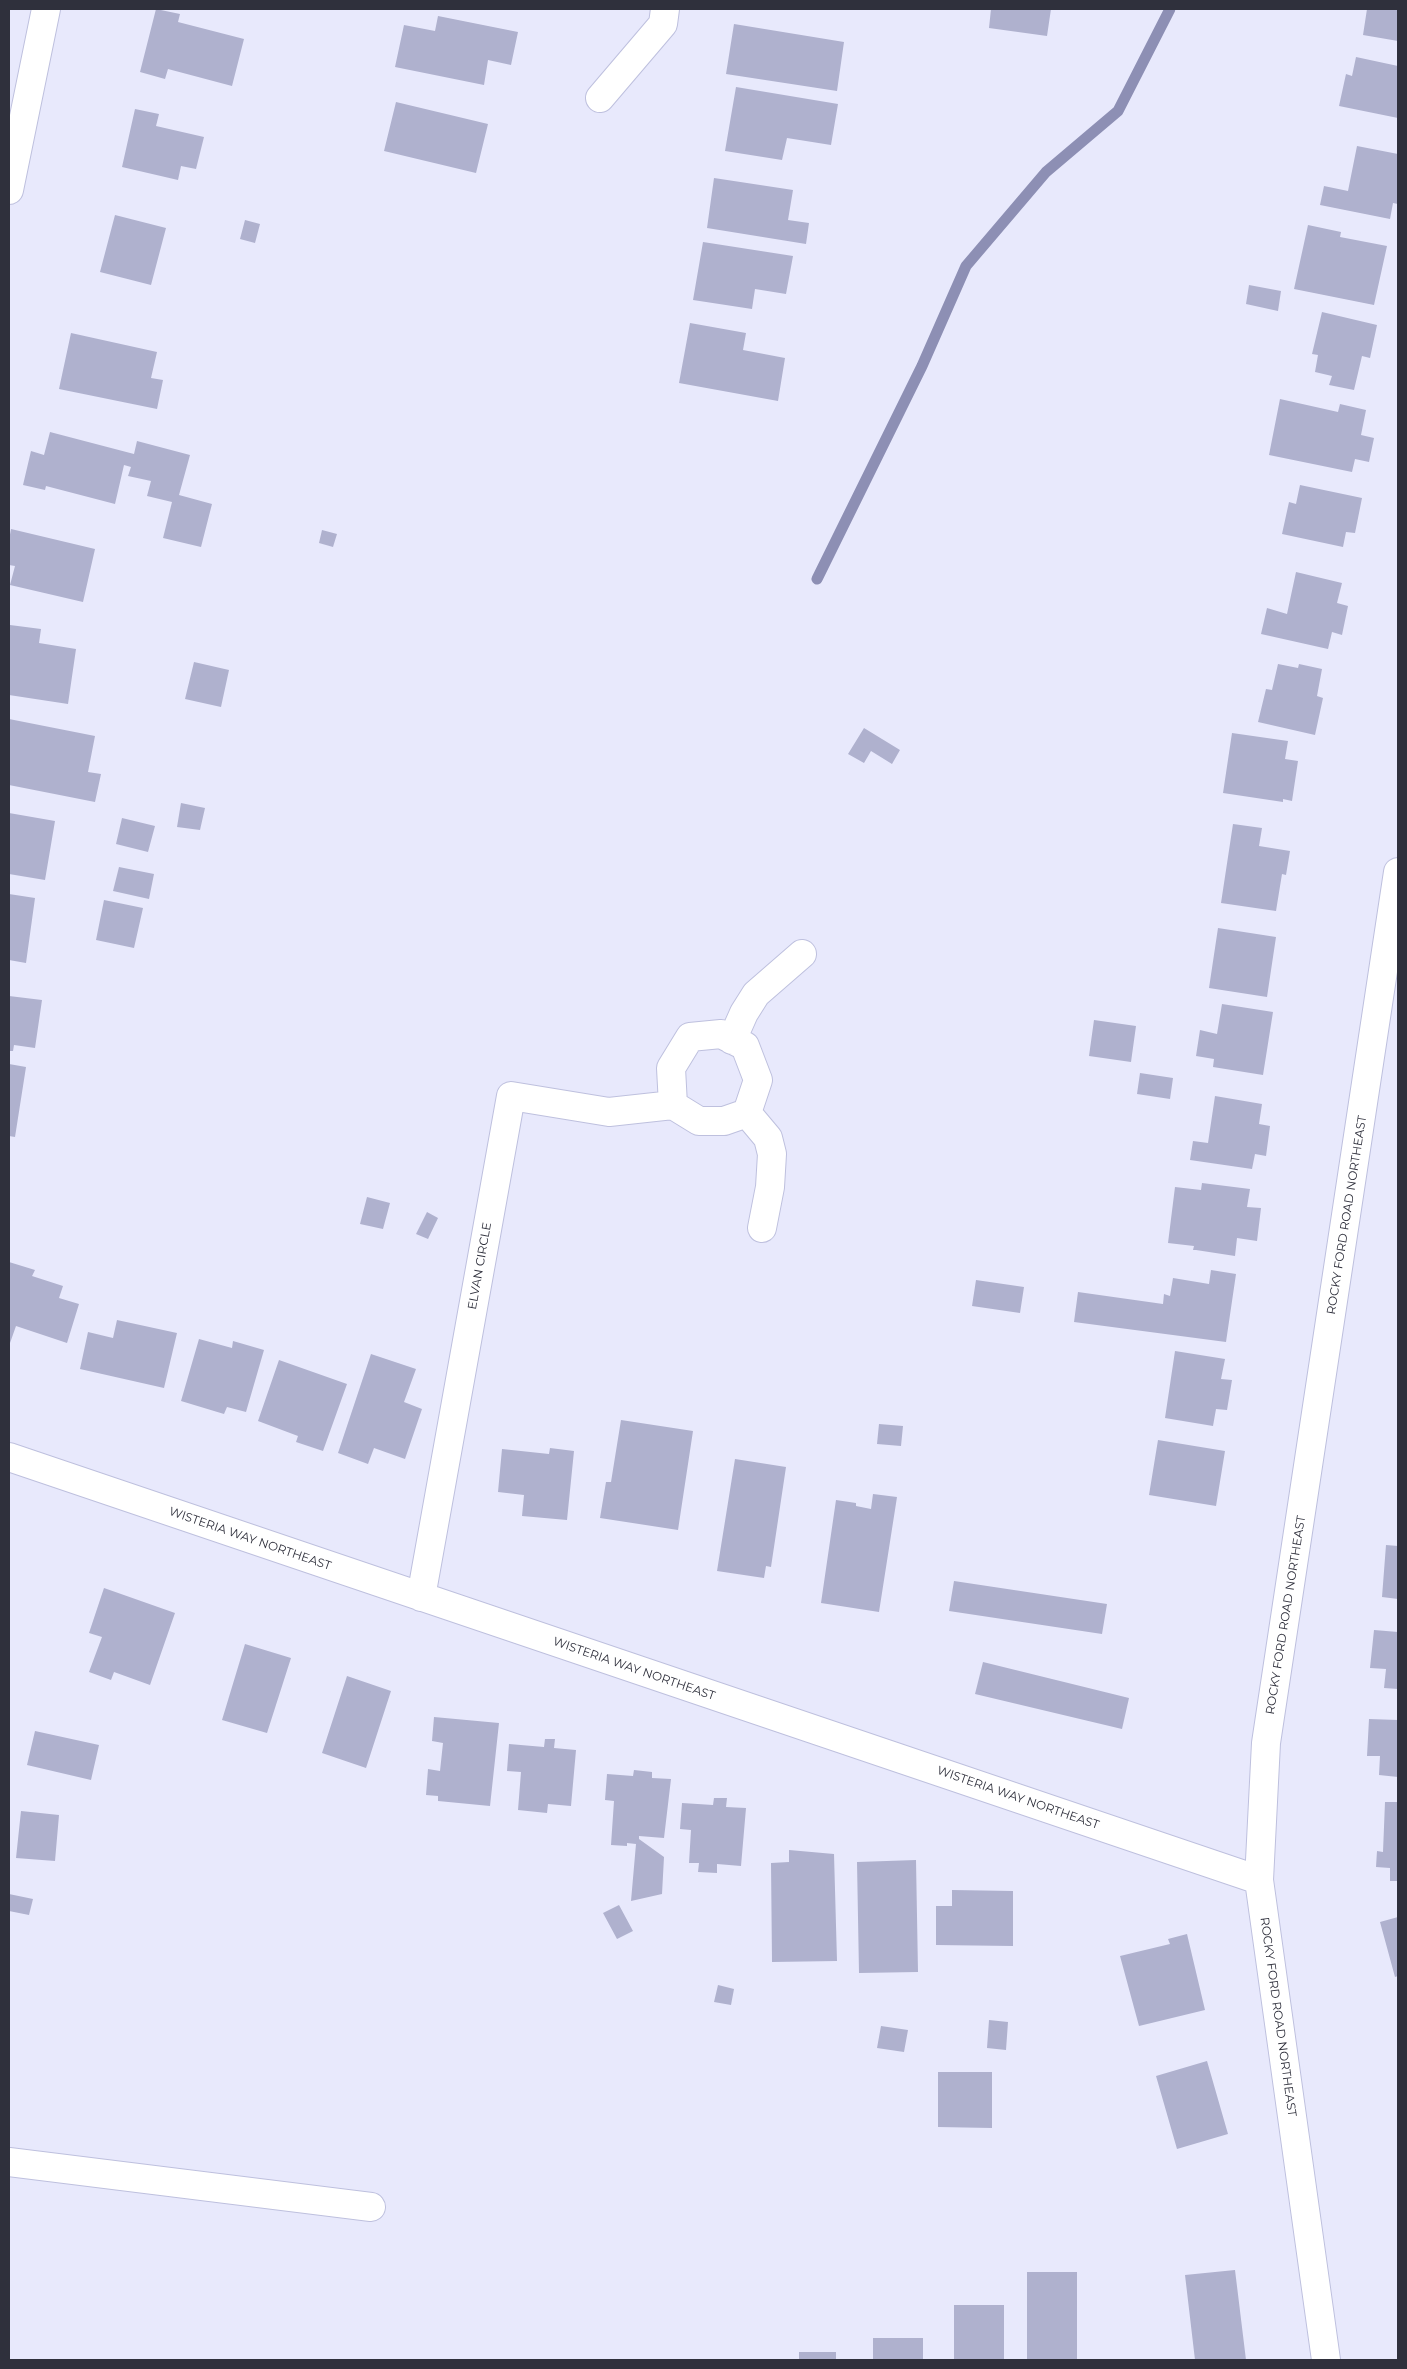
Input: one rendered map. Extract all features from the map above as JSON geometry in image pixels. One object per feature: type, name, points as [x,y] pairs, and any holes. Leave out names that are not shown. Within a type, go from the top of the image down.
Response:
[{"type":"street","points":[[9,190],[46,9]]},
{"type":"street","points":[[600,98],[663,24],[665,9]]},
{"type":"street","name":"ROCKY FORD ROAD NORTHEAST","points":[[1326,2360],[1259,1880],[1266,1743],[1398,872]]},
{"type":"street","points":[[732,1040],[744,1013],[756,994],[802,954]]},
{"type":"street","points":[[720,1034],[732,1040],[744,1046],[758,1080],[747,1112],[724,1121],[699,1121],[673,1104],[671,1068],[690,1037],[720,1034]]},
{"type":"street","name":"ELVAN CIRCLE","points":[[421,1597],[511,1096],[609,1112],[673,1104]]},
{"type":"street","points":[[747,1112],[768,1138],[772,1154],[770,1187],[762,1228]]},
{"type":"street","name":"WISTERIA WAY NORTHEAST","points":[[9,1457],[1259,1880]]},
{"type":"street","points":[[9,2162],[371,2207]]},
{"type":"building","points":[[156,9],[180,14],[178,22],[244,39],[232,86],[168,69],[165,79],[140,72]]},
{"type":"building","points":[[991,9],[1051,9],[1047,36],[989,28]]},
{"type":"building","points":[[1367,9],[1398,9],[1398,41],[1363,35]]},
{"type":"building","points":[[438,16],[518,32],[511,65],[488,60],[484,85],[395,67],[404,25],[435,31]]},
{"type":"building","points":[[734,24],[844,42],[837,91],[726,74]]},
{"type":"building","points":[[1356,57],[1398,66],[1398,118],[1339,106],[1346,74],[1352,76]]},
{"type":"building","points":[[736,87],[838,104],[831,145],[787,138],[782,160],[725,151]]},
{"type":"building","points":[[396,102],[488,124],[476,173],[384,151]]},
{"type":"building","points":[[135,109],[159,114],[156,126],[204,137],[196,169],[181,166],[178,180],[122,167]]},
{"type":"building","points":[[1357,146],[1398,154],[1398,204],[1393,203],[1390,219],[1320,205],[1324,186],[1348,191]]},
{"type":"building","points":[[714,178],[793,190],[788,220],[809,223],[806,244],[707,228]]},
{"type":"building","points":[[115,215],[166,228],[151,285],[100,272]]},
{"type":"building","points":[[245,220],[260,224],[255,243],[240,239]]},
{"type":"building","points":[[1308,225],[1341,232],[1340,237],[1387,246],[1374,305],[1294,289]]},
{"type":"building","points":[[703,242],[793,256],[786,294],[755,289],[752,309],[693,300]]},
{"type":"building","points":[[1249,285],[1281,291],[1278,311],[1246,304]]},
{"type":"building","points":[[1322,312],[1377,325],[1370,358],[1362,356],[1354,390],[1329,385],[1332,376],[1315,372],[1318,355],[1312,354]]},
{"type":"building","points":[[690,323],[746,333],[743,350],[785,358],[778,401],[679,383]]},
{"type":"building","points":[[71,333],[157,352],[151,378],[163,380],[157,409],[59,389]]},
{"type":"building","points":[[1280,399],[1338,412],[1340,404],[1366,410],[1361,435],[1374,438],[1369,462],[1355,459],[1352,472],[1269,455]]},
{"type":"building","points":[[50,432],[134,454],[137,441],[190,455],[179,495],[212,504],[201,547],[163,538],[172,502],[147,496],[151,481],[128,476],[131,467],[124,465],[115,504],[46,486],[45,490],[23,485],[31,451],[44,455]]},
{"type":"building","points":[[1300,485],[1362,498],[1355,533],[1346,532],[1343,547],[1282,534],[1289,502],[1296,504]]},
{"type":"building","points":[[11,529],[95,549],[83,602],[10,585],[15,566],[9,565]]},
{"type":"building","points":[[322,530],[337,534],[333,547],[319,543]]},
{"type":"building","points":[[1296,572],[1342,583],[1337,603],[1348,606],[1342,635],[1332,632],[1328,649],[1261,634],[1267,608],[1287,614]]},
{"type":"building","points":[[10,625],[41,629],[39,643],[76,649],[68,704],[9,695]]},
{"type":"building","points":[[194,662],[229,670],[221,707],[185,699]]},
{"type":"building","points":[[1278,664],[1298,668],[1299,664],[1322,669],[1317,696],[1323,698],[1315,735],[1258,722],[1266,689],[1272,690]]},
{"type":"building","points":[[9,719],[95,736],[88,772],[101,774],[95,802],[9,785]]},
{"type":"building","points":[[864,728],[900,750],[892,764],[871,751],[864,763],[848,754]]},
{"type":"building","points":[[1232,733],[1288,741],[1285,759],[1298,761],[1292,801],[1283,799],[1283,802],[1223,793]]},
{"type":"building","points":[[181,803],[205,808],[200,830],[177,827]]},
{"type":"building","points":[[9,813],[55,821],[45,880],[9,874]]},
{"type":"building","points":[[122,818],[155,826],[148,852],[116,844]]},
{"type":"building","points":[[1233,824],[1262,828],[1259,846],[1290,851],[1286,875],[1282,874],[1276,911],[1221,903]]},
{"type":"building","points":[[119,867],[154,874],[149,899],[113,891]]},
{"type":"building","points":[[9,894],[35,898],[26,963],[9,960]]},
{"type":"building","points":[[104,900],[143,908],[134,948],[96,940]]},
{"type":"building","points":[[1218,928],[1276,937],[1267,997],[1209,988]]},
{"type":"building","points":[[9,996],[42,1000],[35,1048],[14,1045],[13,1051],[9,1051]]},
{"type":"building","points":[[1222,1004],[1273,1012],[1263,1075],[1213,1067],[1214,1059],[1196,1056],[1200,1030],[1217,1034]]},
{"type":"building","points":[[1094,1020],[1136,1026],[1131,1062],[1089,1056]]},
{"type":"building","points":[[9,1064],[26,1067],[15,1137],[9,1136]]},
{"type":"building","points":[[1140,1073],[1173,1078],[1170,1099],[1137,1094]]},
{"type":"building","points":[[1215,1096],[1262,1104],[1259,1124],[1270,1126],[1266,1156],[1255,1154],[1252,1169],[1190,1160],[1193,1141],[1208,1143]]},
{"type":"building","points":[[1202,1183],[1250,1189],[1247,1207],[1261,1208],[1257,1241],[1237,1238],[1235,1256],[1193,1250],[1194,1246],[1168,1243],[1175,1187],[1201,1190]]},
{"type":"building","points":[[367,1197],[390,1203],[383,1229],[360,1224]]},
{"type":"building","points":[[427,1212],[438,1218],[428,1239],[416,1234]]},
{"type":"building","points":[[9,1262],[35,1270],[32,1276],[63,1286],[59,1298],[79,1304],[67,1343],[16,1326],[9,1342]]},
{"type":"building","points":[[1211,1270],[1236,1274],[1226,1342],[1074,1322],[1078,1292],[1163,1304],[1164,1294],[1170,1296],[1173,1278],[1209,1284]]},
{"type":"building","points":[[976,1280],[1024,1287],[1020,1313],[972,1306]]},
{"type":"building","points":[[117,1320],[177,1333],[164,1388],[80,1369],[88,1332],[113,1338]]},
{"type":"building","points":[[199,1339],[232,1348],[233,1341],[264,1350],[246,1412],[227,1407],[224,1414],[181,1401]]},
{"type":"building","points":[[1175,1351],[1225,1359],[1221,1379],[1232,1380],[1227,1410],[1216,1409],[1213,1426],[1165,1418]]},
{"type":"building","points":[[371,1354],[416,1369],[404,1402],[422,1409],[405,1459],[374,1448],[368,1464],[338,1453]]},
{"type":"building","points":[[279,1360],[347,1384],[323,1451],[296,1442],[298,1436],[258,1421]]},
{"type":"building","points":[[621,1420],[693,1431],[678,1530],[600,1518],[606,1482],[611,1482]]},
{"type":"building","points":[[879,1424],[903,1426],[901,1446],[877,1444]]},
{"type":"building","points":[[1158,1440],[1225,1451],[1216,1506],[1149,1495]]},
{"type":"building","points":[[550,1448],[574,1451],[567,1520],[522,1516],[524,1495],[498,1492],[502,1449],[549,1454]]},
{"type":"building","points":[[735,1459],[786,1467],[771,1567],[766,1566],[764,1578],[717,1571]]},
{"type":"building","points":[[873,1494],[897,1497],[879,1612],[821,1603],[836,1500],[856,1503],[856,1506],[871,1509]]},
{"type":"building","points":[[1386,1545],[1398,1546],[1398,1599],[1382,1597]]},
{"type":"building","points":[[954,1581],[1107,1604],[1102,1634],[949,1611]]},
{"type":"building","points":[[104,1588],[175,1613],[150,1685],[114,1672],[111,1680],[89,1672],[102,1637],[89,1633]]},
{"type":"building","points":[[1374,1630],[1398,1632],[1398,1689],[1384,1688],[1386,1669],[1370,1668]]},
{"type":"building","points":[[245,1644],[291,1658],[267,1733],[222,1720]]},
{"type":"building","points":[[983,1662],[1129,1698],[1122,1729],[975,1694]]},
{"type":"building","points":[[347,1676],[391,1691],[366,1768],[322,1753]]},
{"type":"building","points":[[434,1717],[499,1723],[490,1806],[438,1801],[438,1796],[426,1795],[428,1769],[440,1771],[443,1743],[432,1741]]},
{"type":"building","points":[[1369,1719],[1398,1720],[1398,1777],[1379,1775],[1380,1756],[1367,1756]]},
{"type":"building","points":[[35,1731],[99,1745],[91,1780],[27,1765]]},
{"type":"building","points":[[545,1739],[555,1739],[554,1748],[576,1750],[571,1806],[548,1804],[547,1813],[518,1810],[521,1772],[507,1771],[509,1744],[544,1747]]},
{"type":"building","points":[[634,1770],[652,1772],[652,1778],[671,1779],[664,1838],[639,1836],[639,1839],[664,1857],[662,1894],[631,1901],[636,1844],[627,1843],[627,1846],[611,1845],[614,1801],[605,1800],[607,1774],[633,1776]]},
{"type":"building","points":[[714,1798],[727,1798],[726,1807],[746,1808],[741,1866],[717,1864],[717,1873],[698,1872],[699,1863],[689,1863],[691,1830],[680,1829],[682,1803],[713,1805]]},
{"type":"building","points":[[1385,1802],[1398,1802],[1398,1881],[1390,1881],[1390,1868],[1376,1867],[1377,1851],[1383,1852]]},
{"type":"building","points":[[21,1811],[59,1815],[55,1861],[16,1858]]},
{"type":"building","points":[[789,1850],[834,1854],[837,1961],[772,1962],[771,1863],[789,1862]]},
{"type":"building","points":[[916,1860],[918,1972],[859,1973],[857,1862]]},
{"type":"building","points":[[952,1890],[1013,1891],[1013,1946],[936,1945],[936,1906],[952,1906]]},
{"type":"building","points":[[9,1894],[33,1899],[29,1915],[9,1911]]},
{"type":"building","points":[[619,1905],[633,1931],[617,1939],[603,1913]]},
{"type":"building","points":[[1398,1917],[1398,1976],[1395,1977],[1380,1922]]},
{"type":"building","points":[[1187,1934],[1205,2010],[1139,2026],[1120,1956],[1170,1944],[1168,1939]]},
{"type":"building","points":[[718,1985],[734,1989],[731,2005],[714,2002]]},
{"type":"building","points":[[989,2020],[1008,2022],[1006,2050],[987,2048]]},
{"type":"building","points":[[881,2026],[908,2030],[904,2052],[877,2048]]},
{"type":"building","points":[[1207,2061],[1228,2134],[1177,2149],[1156,2076]]},
{"type":"building","points":[[938,2072],[992,2072],[992,2128],[938,2127]]},
{"type":"building","points":[[1235,2270],[1246,2360],[1195,2360],[1185,2275]]},
{"type":"building","points":[[1027,2272],[1077,2272],[1077,2360],[1027,2360]]},
{"type":"building","points":[[954,2305],[1004,2305],[1004,2360],[954,2360]]},
{"type":"building","points":[[873,2338],[923,2338],[923,2360],[873,2360]]},
{"type":"building","points":[[799,2352],[836,2352],[836,2360],[799,2360]]},
{"type":"waterway","points":[[817,579],[922,366],[966,266],[1046,172],[1118,111],[1170,9]]}]
